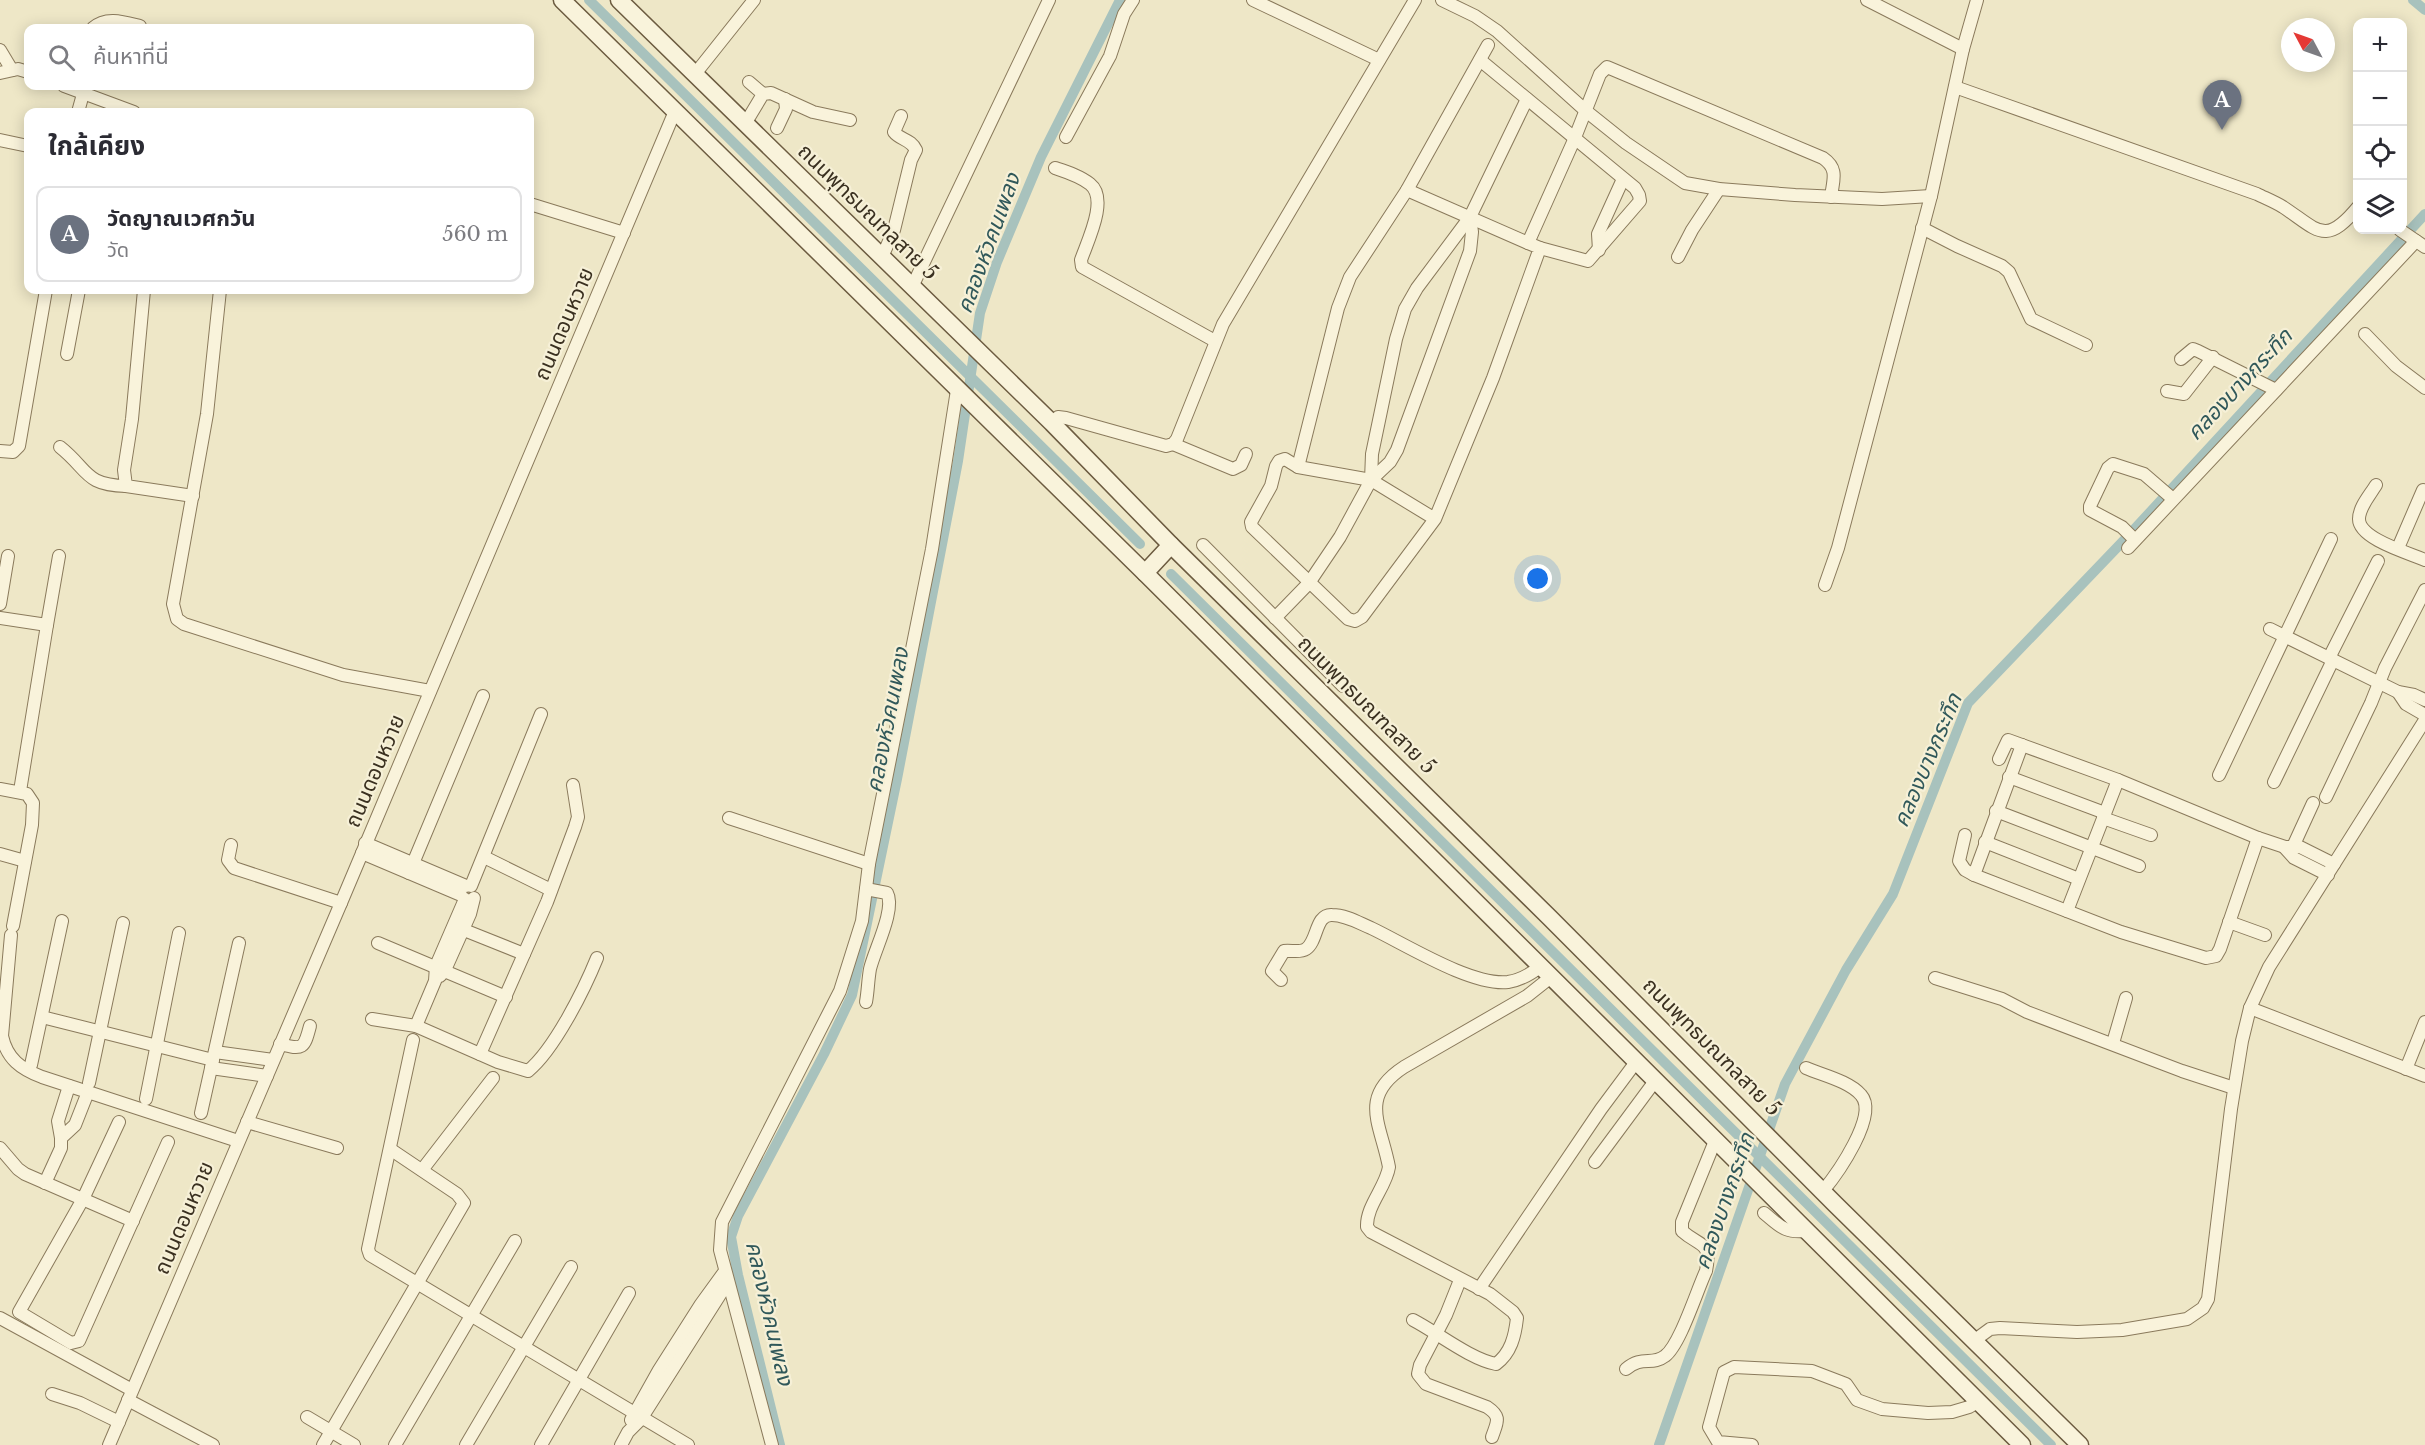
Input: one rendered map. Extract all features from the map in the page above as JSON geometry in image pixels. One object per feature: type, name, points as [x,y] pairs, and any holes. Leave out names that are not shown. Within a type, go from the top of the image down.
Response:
[{"type":"main road","points":[[562,0],[1145,573],[2022,1445]]},
{"type":"main road","name":"ถนนพุทธมณฑลสาย 5","points":[[619,0],[1052,423],[1171,546],[2080,1445]]},
{"type":"main road","points":[[1145,573],[1171,546]]},
{"type":"street","points":[[694,74],[754,0]]},
{"type":"street","points":[[912,287],[1049,0]]},
{"type":"street","points":[[1066,137],[1110,56],[1124,14],[1132,0]]},
{"type":"street","points":[[1253,0],[1379,60]]},
{"type":"street","points":[[1052,423],[1058,417],[1066,418],[1166,446],[1173,444],[1223,324],[1415,0]]},
{"type":"street","points":[[1442,0],[1475,16],[1497,31],[1586,111],[1685,183],[1719,189],[1831,197],[1882,199],[1931,196]]},
{"type":"street","points":[[1868,0],[1963,49]]},
{"type":"street","points":[[1825,585],[1838,548],[1931,196],[1963,49],[1977,0]]},
{"type":"street","points":[[98,24],[110,20],[130,24]]},
{"type":"street","points":[[1298,467],[1343,294],[1350,277],[1407,190],[1488,45]]},
{"type":"street","points":[[0,50],[6,71],[24,72]]},
{"type":"street","points":[[1407,190],[1540,248],[1586,261],[1599,250],[1640,201],[1640,195],[1635,188],[1574,141],[1480,60]]},
{"type":"street","points":[[1528,243],[1574,141],[1600,74],[1607,67],[1823,158],[1832,164],[1834,169],[1831,197]]},
{"type":"street","points":[[749,82],[763,94],[771,93],[813,112],[850,120]]},
{"type":"street","points":[[1955,87],[2257,194],[2282,206],[2316,231],[2329,231],[2344,223],[2353,213]]},
{"type":"street","points":[[73,90],[77,108]]},
{"type":"street","points":[[75,90],[118,108]]},
{"type":"street","points":[[746,123],[763,94]]},
{"type":"street","points":[[777,128],[783,118],[785,99]]},
{"type":"street","points":[[1371,480],[1372,454],[1396,339],[1406,309],[1417,288],[1470,217],[1527,99]]},
{"type":"street","name":"ถนนดอนหวาย","points":[[109,1445],[341,903],[675,111]]},
{"type":"street","points":[[882,257],[894,230],[911,160],[916,150],[908,140],[894,132],[901,116]]},
{"type":"street","points":[[0,140],[24,145]]},
{"type":"street","points":[[1055,168],[1091,185],[1096,191],[1098,210],[1081,260],[1082,267],[1215,341]]},
{"type":"street","points":[[1599,250],[1598,234],[1623,179]]},
{"type":"street","points":[[1678,257],[1719,189]]},
{"type":"street","points":[[534,205],[624,233]]},
{"type":"street","points":[[1273,615],[1309,579],[1340,537],[1371,480],[1390,462],[1397,450],[1470,251],[1472,232],[1470,217]]},
{"type":"street","points":[[1922,228],[2002,266],[2009,272],[2031,319],[2086,345]]},
{"type":"street","points":[[2172,498],[2144,474],[2113,464],[2108,468],[2090,510],[2122,527],[2132,542],[2410,237]]},
{"type":"street","points":[[1435,519],[1371,480],[1298,467],[1285,459],[1279,461],[1276,466],[1271,486],[1251,522],[1252,527],[1309,579],[1348,620],[1355,621],[1362,617],[1435,519],[1493,378],[1540,248]]},
{"type":"street","points":[[0,450],[13,452],[19,446],[45,294]]},
{"type":"street","points":[[67,354],[78,294]]},
{"type":"street","points":[[126,486],[124,470],[132,419],[144,294]]},
{"type":"street","points":[[220,294],[207,414],[173,604],[177,619],[184,624],[263,651],[344,675],[430,692]]},
{"type":"street","points":[[2365,334],[2396,366],[2425,388]]},
{"type":"street","points":[[2181,359],[2193,349],[2272,388]]},
{"type":"street","points":[[2167,391],[2184,394],[2213,357]]},
{"type":"street","points":[[772,1445],[719,1245],[722,1222],[840,991],[874,890],[869,864],[932,549],[957,390]]},
{"type":"street","points":[[1173,444],[1233,469],[1241,465],[1246,454]]},
{"type":"street","points":[[60,447],[98,483],[193,496]]},
{"type":"street","points":[[2376,485],[2360,511],[2358,521],[2367,535],[2425,560]]},
{"type":"street","points":[[2398,549],[2423,490]]},
{"type":"street","points":[[2219,774],[2331,538]]},
{"type":"street","points":[[1203,545],[1342,686]]},
{"type":"street","points":[[0,604],[8,556]]},
{"type":"street","points":[[20,791],[59,556]]},
{"type":"street","points":[[2274,782],[2378,561]]},
{"type":"street","points":[[1223,596],[1239,582]]},
{"type":"street","points":[[2326,797],[2425,590]]},
{"type":"street","points":[[0,618],[47,625]]},
{"type":"street","points":[[2270,629],[2398,692],[2425,700]]},
{"type":"street","points":[[2398,692],[2406,704],[2425,715]]},
{"type":"street","points":[[411,869],[483,696]]},
{"type":"street","points":[[416,1026],[459,928],[467,893],[484,857],[504,801],[541,714]]},
{"type":"street","points":[[1975,1340],[1990,1329],[2000,1328],[2077,1332],[2122,1330],[2187,1319],[2203,1308],[2208,1299],[2234,1088],[2250,1008],[2269,968],[2425,720]]},
{"type":"street","points":[[1999,759],[2008,740],[2118,780],[2289,849],[2331,869]]},
{"type":"street","points":[[1974,875],[2022,745]]},
{"type":"street","points":[[2009,777],[2151,835]]},
{"type":"street","points":[[2067,911],[2118,780]]},
{"type":"street","points":[[480,1054],[525,954],[578,817],[573,785]]},
{"type":"street","points":[[0,789],[27,794],[33,811],[12,931],[3,1016],[3,1045],[10,1056],[27,1071],[69,1086],[88,1088],[238,1141]]},
{"type":"street","points":[[2289,849],[2313,803]]},
{"type":"street","points":[[1996,811],[2139,866]]},
{"type":"street","points":[[729,818],[869,864]]},
{"type":"street","points":[[1965,835],[1959,861],[1965,870],[1974,875],[2121,932],[2206,958],[2216,956],[2258,838]]},
{"type":"street","points":[[1986,842],[2079,879]]},
{"type":"street","points":[[231,845],[228,860],[234,868],[341,903]]},
{"type":"street","points":[[363,848],[467,893]]},
{"type":"street","points":[[0,855],[25,861]]},
{"type":"street","points":[[484,857],[551,890]]},
{"type":"street","points":[[866,1002],[870,970],[890,899],[887,893],[874,890]]},
{"type":"street","points":[[1281,980],[1272,972],[1280,956],[1284,951],[1301,952],[1308,948],[1322,918],[1330,914],[1347,917],[1431,958],[1479,978],[1507,982],[1546,972]]},
{"type":"street","points":[[31,1065],[62,921]]},
{"type":"street","points":[[2229,922],[2265,935]]},
{"type":"street","points":[[61,1138],[75,1125],[88,1088],[123,923]]},
{"type":"street","points":[[459,928],[525,954]]},
{"type":"street","points":[[146,1099],[179,933]]},
{"type":"street","points":[[201,1113],[239,943]]},
{"type":"street","points":[[378,943],[506,997]]},
{"type":"street","points":[[372,1018],[416,1026],[522,1071],[528,1071],[566,1020],[597,958]]},
{"type":"street","points":[[1413,1320],[1462,1350],[1488,1363],[1496,1364],[1504,1359],[1516,1332],[1517,1318],[1504,1304],[1371,1232],[1367,1227],[1369,1215],[1389,1167],[1377,1118],[1376,1098],[1388,1077],[1527,996],[1546,972]]},
{"type":"street","points":[[1935,978],[2002,999],[2027,1011],[2182,1071],[2234,1088]]},
{"type":"street","points":[[2113,1043],[2126,998]]},
{"type":"street","points":[[2250,1008],[2425,1076]]},
{"type":"street","points":[[42,1017],[267,1076]]},
{"type":"street","points":[[2406,1069],[2425,1022]]},
{"type":"street","points":[[280,1044],[302,1047],[306,1042],[310,1026]]},
{"type":"street","points":[[413,1040],[368,1249],[370,1255],[579,1382],[688,1445]]},
{"type":"street","points":[[213,1060],[273,1060]]},
{"type":"street","points":[[1479,1289],[1594,1118],[1636,1062]]},
{"type":"street","points":[[1806,1068],[1856,1090],[1863,1096],[1866,1104],[1859,1131],[1848,1154],[1837,1174],[1823,1191]]},
{"type":"street","points":[[422,1170],[493,1078]]},
{"type":"street","points":[[1595,1162],[1655,1081]]},
{"type":"street","points":[[45,1183],[61,1148],[58,1121],[69,1086]]},
{"type":"street","points":[[119,1122],[83,1199],[19,1312],[70,1343],[79,1341],[168,1142]]},
{"type":"street","points":[[247,1122],[337,1148]]},
{"type":"street","points":[[1626,1369],[1634,1362],[1659,1360],[1673,1348],[1706,1271],[1707,1250],[1703,1244],[1682,1231],[1682,1222],[1715,1141]]},
{"type":"street","points":[[0,1148],[18,1169],[133,1221]]},
{"type":"street","points":[[323,1445],[464,1203],[457,1194],[390,1149]]},
{"type":"street","points":[[1764,1213],[1784,1230],[1806,1231]]},
{"type":"street","points":[[395,1445],[515,1241]]},
{"type":"street","points":[[466,1445],[571,1268]]},
{"type":"street","points":[[621,1445],[726,1276]]},
{"type":"street","points":[[1460,1280],[1446,1315],[1420,1365],[1418,1374],[1426,1384],[1487,1407],[1495,1413],[1498,1419],[1492,1437]]},
{"type":"street","points":[[541,1445],[629,1293]]},
{"type":"street","points":[[0,1318],[213,1445]]},
{"type":"street","points":[[1752,1445],[1718,1442],[1708,1427],[1724,1372],[1734,1367],[1812,1371],[1846,1384],[1857,1400],[1882,1409],[1928,1413],[1952,1412],[1979,1401]]},
{"type":"street","points":[[52,1394],[80,1403],[119,1422]]},
{"type":"street","points":[[307,1417],[354,1445]]},
{"type":"waterway","points":[[589,0],[1140,544]]},
{"type":"waterway","name":"คลองหัวคนเพลง","points":[[780,1445],[738,1275],[731,1237],[738,1216],[824,1054],[852,995],[897,779],[958,461],[980,313],[997,262],[1041,157],[1120,0]]},
{"type":"waterway","points":[[2413,0],[2425,10]]},
{"type":"waterway","name":"คลองบางกระทึก","points":[[1659,1445],[1785,1084],[1846,970],[1893,894],[1968,703],[2129,535],[2425,214]]},
{"type":"waterway","points":[[1171,574],[2051,1445]]},
{"type":"place","name":"วัดญาณเวศกวัน","points":[[2222,130]]}]
